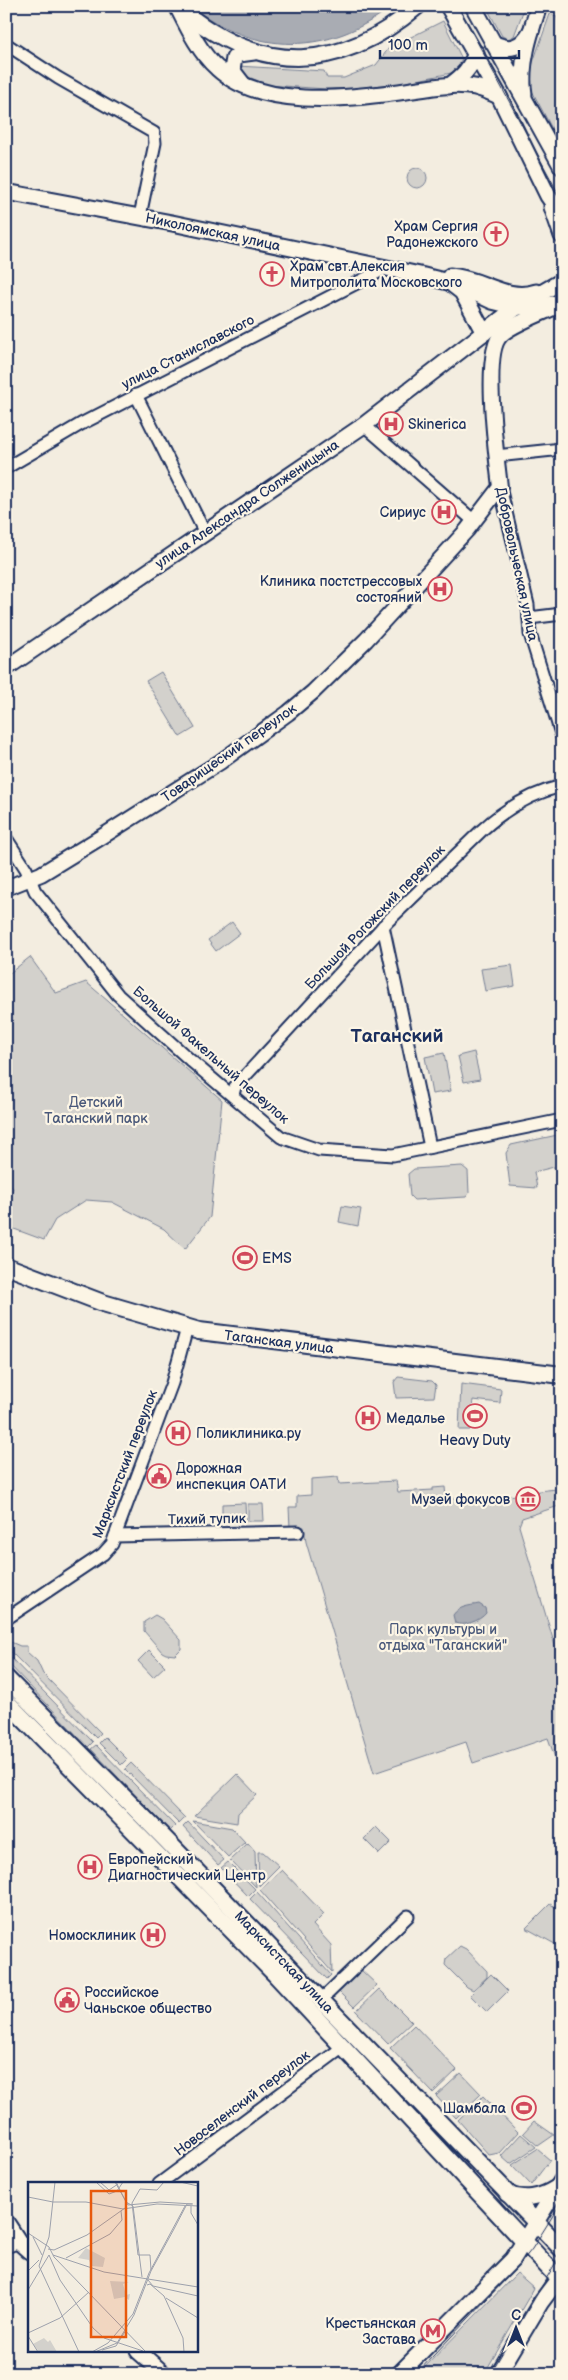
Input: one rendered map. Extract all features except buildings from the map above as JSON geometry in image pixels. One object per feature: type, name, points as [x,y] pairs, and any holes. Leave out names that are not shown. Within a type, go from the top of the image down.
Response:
[{"type":"main road","points":[[178,7],[207,30],[228,42],[254,52],[294,58],[330,54],[375,37],[418,6]]},
{"type":"main road","points":[[473,6],[562,167]]},
{"type":"main road","points":[[525,100],[523,73],[531,30],[539,6]]},
{"type":"main road","points":[[178,7],[200,47],[215,67],[227,77],[281,97],[304,99],[355,97],[449,86],[474,87],[500,96]]},
{"type":"main road","points":[[449,8],[500,96],[548,196],[562,236]]},
{"type":"main road","points":[[493,43],[502,48],[514,48],[521,45],[531,30]]},
{"type":"main road","points":[[243,84],[235,76],[232,64],[234,58],[240,54],[254,52]]},
{"type":"main road","points":[[449,86],[462,77],[471,66],[476,53]]},
{"type":"main road","name":"Николоямская улица","points":[[6,192],[140,216],[386,268],[474,280],[504,293],[515,295],[529,294],[554,285]]},
{"type":"main road","points":[[548,196],[562,216]]},
{"type":"main road","points":[[554,285],[562,268]]},
{"type":"main road","name":"Николоямская улица","points":[[420,274],[454,285],[492,301],[517,307],[536,307],[562,302]]},
{"type":"main road","points":[[454,285],[462,292],[484,334]]},
{"type":"main road","name":"улица Александра Солженицына","points":[[6,668],[364,425],[517,307],[554,285]]},
{"type":"main road","name":"Таганская улица","points":[[6,1266],[104,1303],[186,1328],[231,1336],[562,1375]]},
{"type":"main road","name":"Марксистская улица","points":[[6,1678],[561,2248]]},
{"type":"main road","name":"Марксистская улица","points":[[6,1701],[275,1974],[524,2241],[561,2278]]},
{"type":"main road","points":[[507,2194],[517,2198],[533,2198],[559,2184]]},
{"type":"main road","points":[[399,2374],[513,2259],[559,2184]]},
{"type":"main road","points":[[6,2222],[18,2247]]},
{"type":"main road","points":[[498,2374],[541,2302],[561,2278]]},
{"type":"main road","points":[[541,2302],[547,2298],[562,2297]]},
{"type":"main road","points":[[139,2352],[164,2374]]},
{"type":"street","points":[[6,44],[53,75],[154,133],[155,143],[140,216]]},
{"type":"street","name":"улица Станиславского","points":[[6,468],[81,424],[136,395],[386,268]]},
{"type":"street","points":[[491,357],[500,336],[562,302]]},
{"type":"street","name":"Добровольческая улица","points":[[484,334],[491,357],[496,456],[500,487],[528,605],[530,634],[562,737]]},
{"type":"street","points":[[136,395],[205,533]]},
{"type":"street","points":[[364,425],[474,521]]},
{"type":"street","points":[[496,456],[562,449]]},
{"type":"street","name":"Товарищеский переулок","points":[[6,888],[31,879],[182,787],[288,713],[313,692],[366,640],[474,521],[500,487]]},
{"type":"street","points":[[529,618],[562,614]]},
{"type":"street","name":"Большой Рогожский переулок","points":[[233,1095],[235,1087],[383,926],[498,816],[532,797],[562,786]]},
{"type":"street","name":"Большой Факельный переулок","points":[[6,838],[31,879],[35,891],[118,995],[190,1060],[281,1137],[318,1150],[393,1155],[562,1120]]},
{"type":"street","points":[[383,926],[430,1147]]},
{"type":"street","name":"Марксистский переулок","points":[[6,1619],[103,1554],[112,1544],[172,1383],[186,1328]]},
{"type":"street","name":"Тихий тупик","points":[[116,1536],[298,1532]]},
{"type":"street","points":[[321,2000],[408,1916]]},
{"type":"street","name":"Новоселенский переулок","points":[[163,2182],[343,2047]]},
{"type":"green space","points":[[486,6],[525,6],[514,36],[508,39],[502,36]]},
{"type":"green space","points":[[550,14],[556,16],[562,30],[562,143],[560,144],[530,87],[530,71]]},
{"type":"green space","points":[[443,21],[462,59],[456,72],[403,83],[341,90],[268,85],[239,73],[237,66],[324,71],[327,78],[344,78],[376,65],[389,48]]},
{"type":"green space","points":[[417,168],[424,171],[427,178],[424,185],[417,188],[410,185],[407,178],[410,171]]},
{"type":"green space","points":[[161,672],[195,728],[180,737],[146,681]]},
{"type":"green space","points":[[232,922],[240,933],[216,951],[208,940]]},
{"type":"green space","name":"Детский Таганский парк","points":[[30,957],[56,993],[86,982],[222,1100],[210,1217],[185,1249],[164,1229],[112,1202],[86,1200],[55,1220],[44,1240],[6,1226],[6,1209],[13,1188],[6,1181],[6,976]]},
{"type":"green space","points":[[512,965],[515,986],[485,991],[481,969]]},
{"type":"green space","points":[[474,1052],[480,1079],[464,1082],[458,1056]]},
{"type":"green space","points":[[444,1053],[451,1091],[432,1094],[425,1057]]},
{"type":"green space","points":[[562,1134],[562,1165],[534,1172],[537,1188],[510,1186],[506,1153],[511,1145]]},
{"type":"green space","points":[[462,1166],[468,1171],[469,1193],[466,1197],[414,1200],[410,1196],[408,1174],[414,1169]]},
{"type":"green space","points":[[342,1206],[361,1209],[358,1226],[339,1222]]},
{"type":"green space","points":[[398,1377],[432,1381],[436,1385],[434,1397],[396,1398],[394,1382]]},
{"type":"green space","points":[[461,1384],[501,1389],[500,1403],[473,1400],[470,1430],[459,1430]]},
{"type":"green space","name":"Парк культуры и отдыха \"Таганский\"","points":[[338,1477],[339,1484],[396,1481],[398,1492],[433,1490],[433,1488],[445,1487],[446,1498],[506,1500],[506,1496],[562,1489],[562,1505],[522,1518],[519,1526],[562,1669],[562,1777],[548,1738],[473,1763],[466,1742],[374,1773],[306,1542],[304,1527],[290,1528],[289,1507],[297,1507],[297,1496],[311,1495],[311,1479]]},
{"type":"green space","points":[[245,1503],[246,1522],[222,1522],[222,1504]]},
{"type":"green space","points":[[248,1504],[263,1504],[264,1521],[248,1521]]},
{"type":"green space","points":[[155,1615],[162,1619],[181,1640],[181,1649],[175,1655],[162,1652],[144,1631],[144,1622]]},
{"type":"green space","points":[[6,1640],[20,1646],[27,1646],[27,1652],[37,1661],[43,1674],[101,1733],[96,1738],[6,1647]]},
{"type":"green space","points":[[149,1650],[165,1666],[153,1677],[138,1661]]},
{"type":"green space","points":[[6,1653],[93,1742],[88,1747],[6,1661]]},
{"type":"green space","points":[[105,1737],[127,1759],[121,1765],[99,1743]]},
{"type":"green space","points":[[96,1745],[175,1826],[170,1831],[91,1749]]},
{"type":"green space","points":[[131,1763],[185,1818],[179,1824],[125,1769]]},
{"type":"green space","points":[[237,1774],[257,1795],[238,1813],[237,1823],[194,1816]]},
{"type":"green space","points":[[193,1821],[232,1828],[245,1842],[228,1857]]},
{"type":"green space","points":[[188,1822],[224,1860],[218,1865],[183,1827]]},
{"type":"green space","points":[[376,1827],[391,1842],[379,1854],[364,1839]]},
{"type":"green space","points":[[248,1843],[255,1851],[256,1887],[230,1860]]},
{"type":"green space","points":[[258,1852],[263,1852],[279,1866],[259,1886]]},
{"type":"green space","points":[[228,1862],[255,1889],[248,1896],[221,1868]]},
{"type":"green space","points":[[282,1870],[324,1914],[313,1925],[331,1945],[332,1972],[260,1890]]},
{"type":"green space","points":[[257,1892],[331,1975],[327,1979],[250,1899]]},
{"type":"green space","points":[[550,1904],[562,1911],[562,1948],[526,1928]]},
{"type":"green space","points":[[460,1946],[466,1949],[487,1971],[487,1977],[473,1990],[467,1987],[445,1965],[446,1959]]},
{"type":"green space","points":[[360,1969],[377,1985],[354,2007],[338,1991]]},
{"type":"green space","points":[[491,1974],[508,1991],[487,2012],[470,1995]]},
{"type":"green space","points":[[379,1989],[412,2022],[388,2044],[356,2011]]},
{"type":"green space","points":[[414,2025],[457,2070],[433,2093],[390,2048]]},
{"type":"green space","points":[[461,2073],[481,2094],[456,2118],[436,2096]]},
{"type":"green space","points":[[483,2096],[518,2132],[499,2153],[489,2155],[458,2120]]},
{"type":"green space","points":[[534,2121],[554,2135],[538,2146],[523,2133]]},
{"type":"green space","points":[[521,2134],[536,2147],[510,2164],[501,2156]]},
{"type":"green space","points":[[537,2149],[550,2160],[531,2185],[512,2165]]},
{"type":"green space","points":[[517,2273],[534,2288],[484,2374],[418,2374]]},
{"type":"shaded area","points":[[191,6],[260,6],[295,11],[322,6],[392,6],[368,22],[343,34],[318,41],[292,44],[266,41],[241,34],[215,22]]},
{"type":"shaded area","points":[[479,1604],[485,1608],[486,1613],[483,1616],[467,1624],[455,1623],[453,1615],[458,1610]]},
{"type":"tram line","points":[[458,6],[562,200]]},
{"type":"tram line","points":[[416,2374],[520,2264],[532,2249],[562,2201]]},
{"type":"tram line","points":[[490,2374],[562,2252]]},
{"type":"place","name":"Храм Сергия Радонежского","points":[[496,234]]},
{"type":"place","name":"Храм свт.Алексия Митрополита Московского","points":[[272,274]]},
{"type":"place","name":"Skinerica","points":[[391,424]]},
{"type":"place","name":"Сириус","points":[[444,512]]},
{"type":"place","name":"Клиника постстрессовых состояний","points":[[440,589]]},
{"type":"place","name":"EMS","points":[[245,1258]]},
{"type":"place","name":"Heavy Duty","points":[[475,1416]]},
{"type":"place","name":"Медалье","points":[[368,1418]]},
{"type":"place","name":"Поликлиника.ру","points":[[178,1433]]},
{"type":"place","name":"Дорожная инспекция ОАТИ","points":[[159,1476]]},
{"type":"place","name":"Музей фокусов","points":[[528,1499]]},
{"type":"place","name":"Европейский Диагностический Центр","points":[[90,1867]]},
{"type":"place","name":"Номосклиник","points":[[153,1935]]},
{"type":"place","name":"Российское Чаньское общество","points":[[67,2000]]},
{"type":"place","name":"Шамбала","points":[[524,2108]]},
{"type":"place","name":"Крестьянская Застава","points":[[433,2331]]},
{"type":"district","name":"Таганский","points":[[397,1036]]}]
